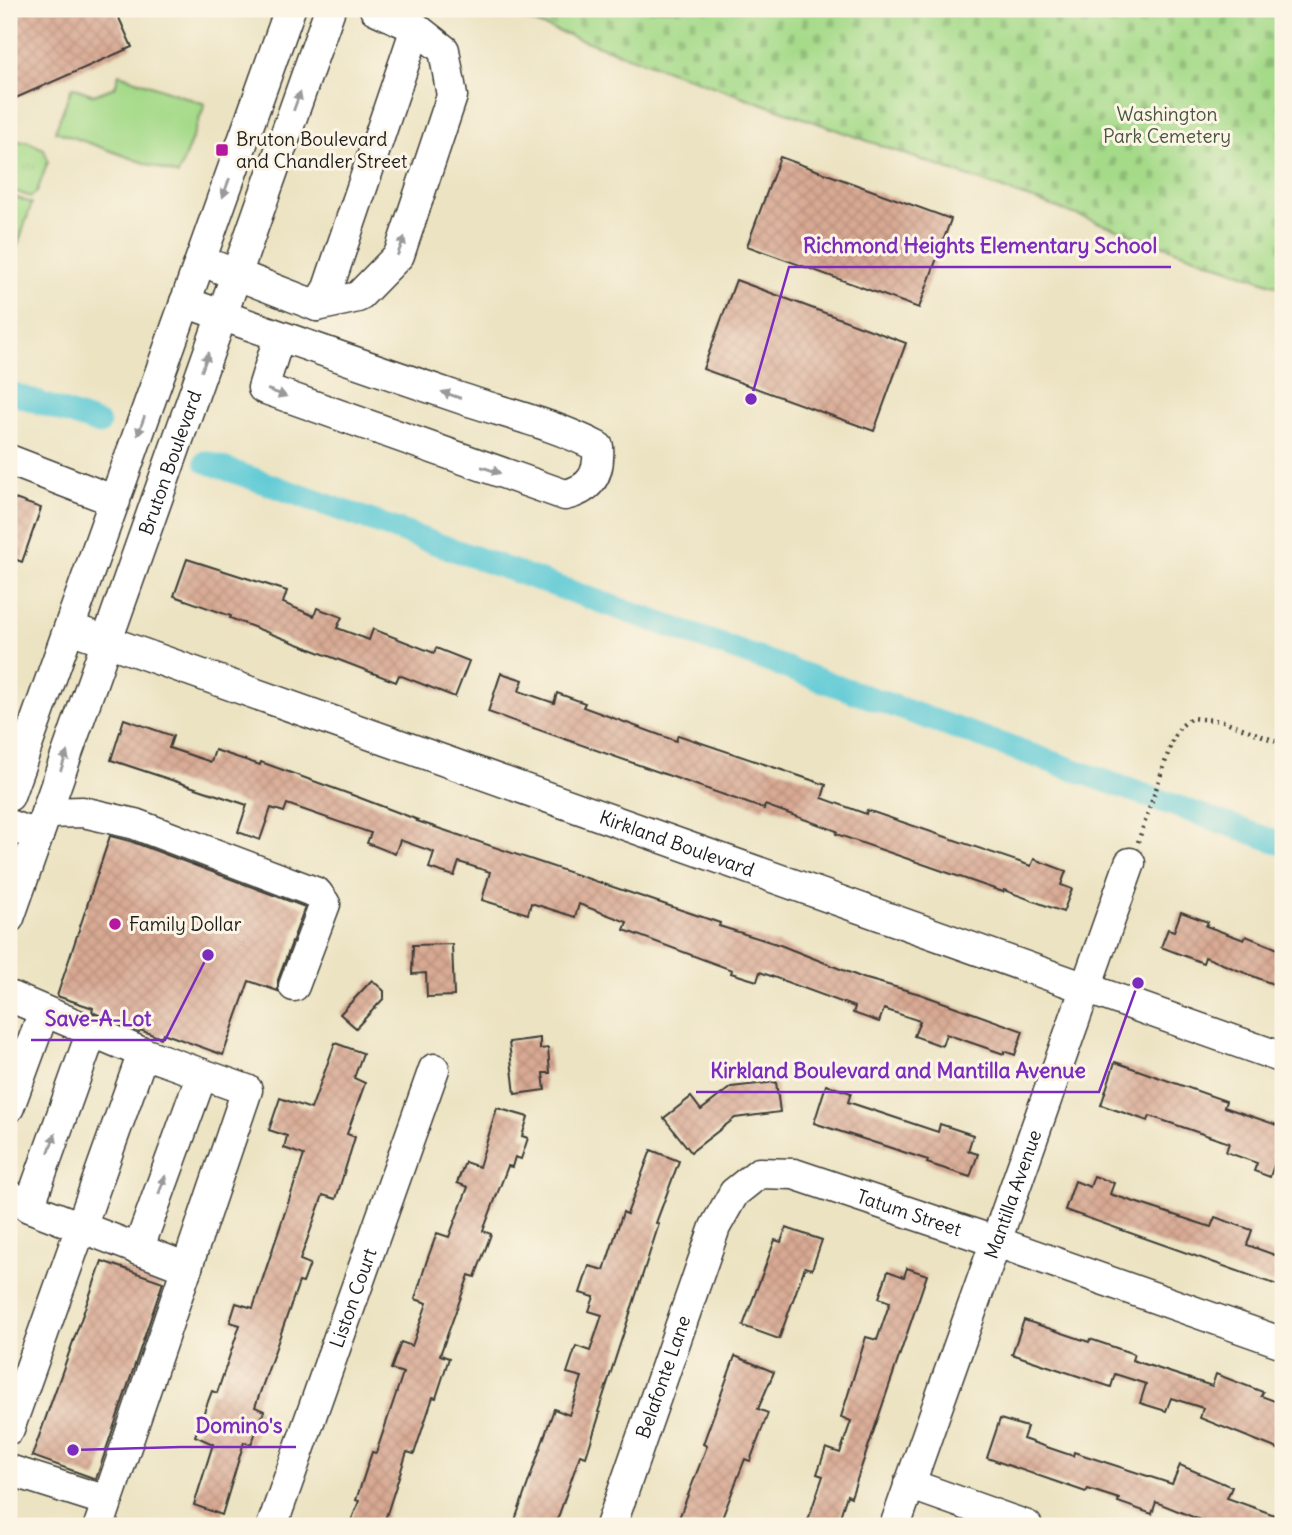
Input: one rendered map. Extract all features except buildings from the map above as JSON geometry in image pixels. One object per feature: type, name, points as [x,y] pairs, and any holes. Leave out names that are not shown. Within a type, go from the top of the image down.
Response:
[{"type":"street","name":"Bruton Boulevard","points":[[9,796],[290,9]]},
{"type":"street","name":"Bruton Boulevard","points":[[9,918],[330,9]]},
{"type":"street","points":[[200,261],[317,306],[358,297],[399,255],[452,96],[444,50],[416,28],[375,9]]},
{"type":"street","points":[[317,306],[328,288],[416,28]]},
{"type":"street","points":[[185,302],[279,337],[573,434],[598,447],[599,464],[594,477],[584,488],[565,495],[263,388],[279,337]]},
{"type":"street","points":[[9,460],[115,501]]},
{"type":"street","name":"Kirkland Boulevard","points":[[70,628],[1283,1058]]},
{"type":"street","points":[[9,825],[42,825],[83,812],[135,824],[317,893],[325,904],[294,986]]},
{"type":"street","name":"Mantilla Avenue","points":[[895,1526],[1135,850]]},
{"type":"street","points":[[9,996],[143,1053],[247,1090],[103,1514],[9,1470]]},
{"type":"street","points":[[9,1107],[44,1010]]},
{"type":"street","points":[[92,1031],[19,1201],[80,1228],[187,1268]]},
{"type":"street","points":[[9,1429],[143,1053]]},
{"type":"street","name":"Liston Court","points":[[272,1526],[434,1069]]},
{"type":"street","points":[[138,1250],[202,1074]]},
{"type":"street","name":"Tatum Street","points":[[715,1227],[734,1193],[759,1172],[794,1174],[1283,1343]]},
{"type":"street","name":"Belafonte Lane","points":[[611,1526],[715,1227]]},
{"type":"street","points":[[909,1484],[1027,1526]]},
{"type":"path","points":[[1135,850],[1164,763],[1177,733],[1191,718],[1224,721],[1283,744]]},
{"type":"green space","name":"Washington Park Cemetery","points":[[495,9],[1283,9],[1283,288]]},
{"type":"green space","points":[[119,74],[205,104],[178,175],[55,131],[72,87],[94,95],[115,87]]},
{"type":"green space","points":[[26,141],[44,149],[48,161],[37,192],[31,197],[9,189],[9,142]]},
{"type":"green space","points":[[9,195],[32,203],[9,270]]},
{"type":"waterway","points":[[9,392],[99,424]]},
{"type":"waterway","points":[[206,462],[1283,844]]},
{"type":"place","name":"Bruton Boulevard and Chandler Street","points":[[222,150]]},
{"type":"place","name":"Richmond Heights Elementary School","points":[[751,399]]},
{"type":"place","name":"Family Dollar","points":[[115,924]]},
{"type":"place","name":"Save-A-Lot","points":[[208,955]]},
{"type":"place","name":"Kirkland Boulevard and Mantilla Avenue","points":[[1138,983]]},
{"type":"place","name":"Domino's","points":[[73,1450]]}]
